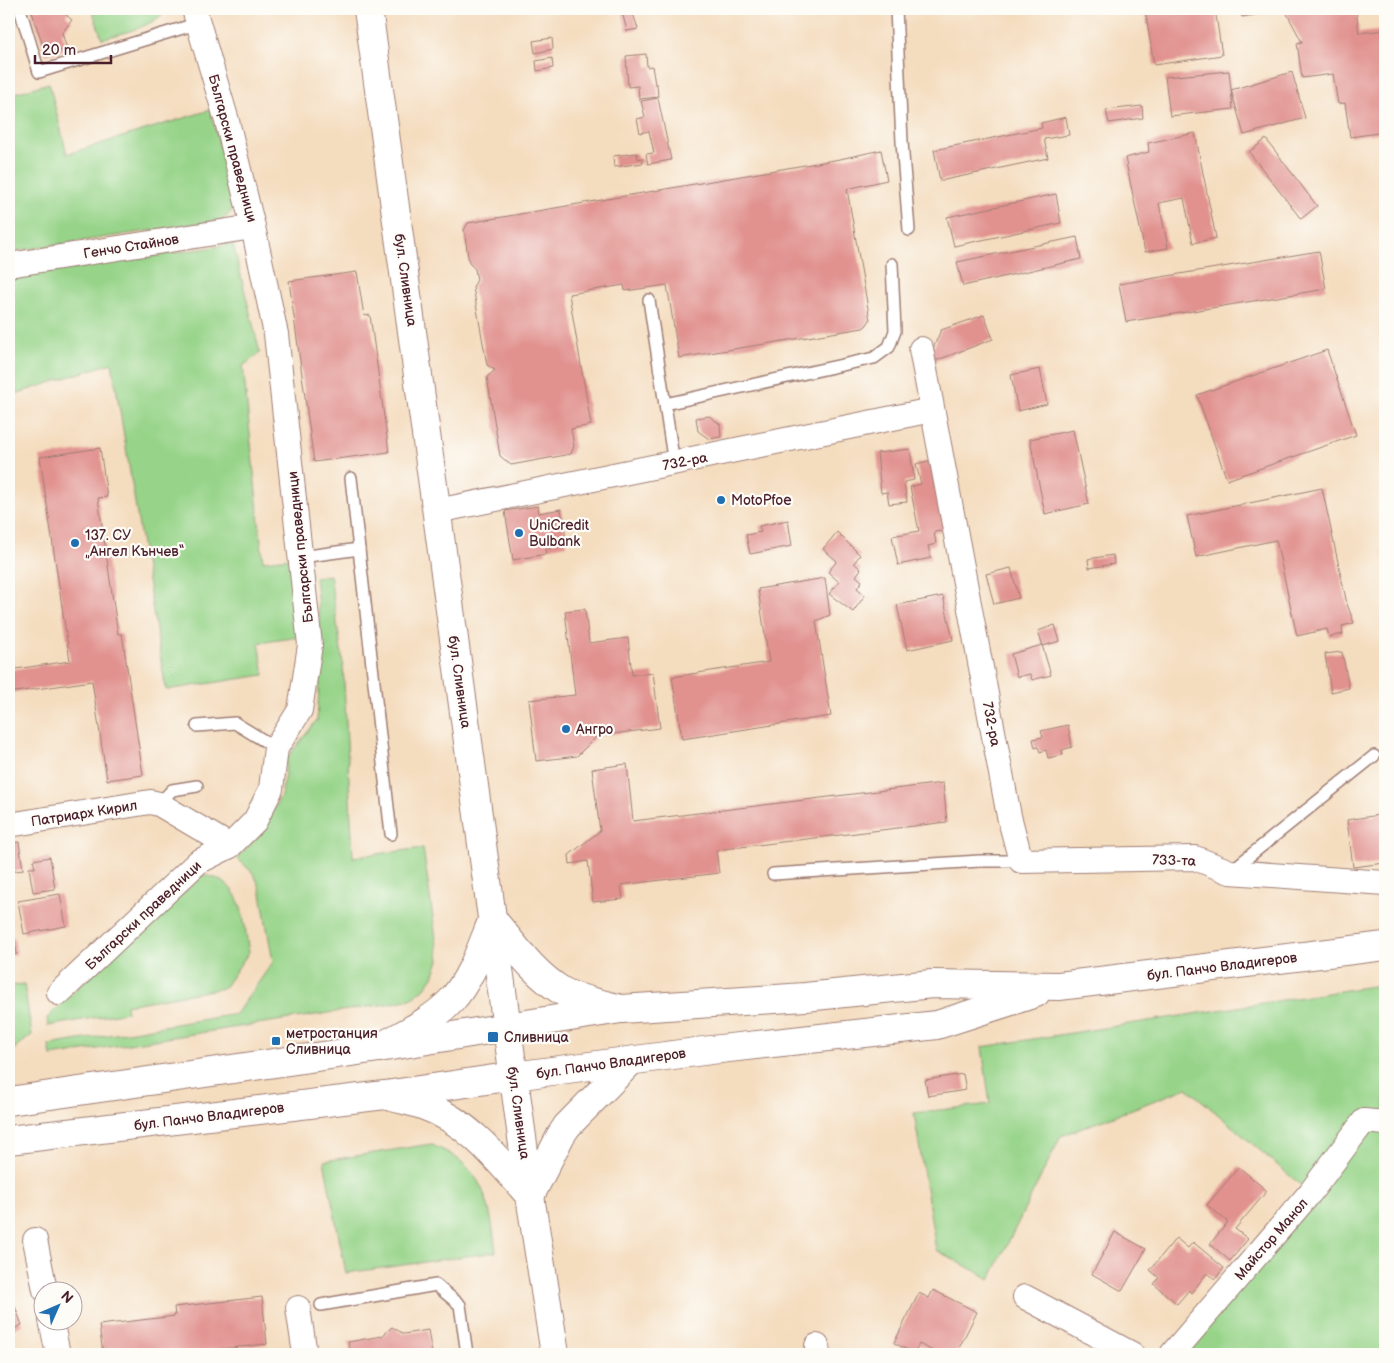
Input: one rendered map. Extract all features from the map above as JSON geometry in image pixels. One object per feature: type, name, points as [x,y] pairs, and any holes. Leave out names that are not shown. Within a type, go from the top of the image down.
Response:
[{"type":"main road","name":"бул. Сливница","points":[[368,9],[530,1196],[555,1354]]},
{"type":"main road","points":[[379,1048],[430,1018],[451,1001],[470,974],[493,920],[528,963],[546,980],[563,992],[621,1009]]},
{"type":"main road","name":"бул. Панчо Владигеров","points":[[9,1101],[379,1048],[621,1009],[805,996],[932,984],[1059,986],[1385,946]]},
{"type":"main road","name":"бул. Панчо Владигеров","points":[[14,1143],[721,1049],[937,1025],[1059,986]]},
{"type":"main road","points":[[385,1095],[424,1106],[457,1123],[486,1148],[530,1196],[567,1126],[631,1061]]},
{"type":"street","name":"Български праведници","points":[[59,993],[198,862],[230,846],[255,821],[271,789],[276,748],[300,710],[310,645],[276,334],[254,227],[227,121],[196,16]]},
{"type":"street","name":"Генчо Стайнов","points":[[9,265],[254,227]]},
{"type":"street","name":"732-ра","points":[[921,349],[1009,816],[1021,861]]},
{"type":"street","name":"732-ра","points":[[437,511],[932,410]]},
{"type":"street","name":"Патриарх Кирил","points":[[9,825],[150,802],[158,804]]},
{"type":"street","points":[[158,804],[230,846]]},
{"type":"street","name":"733-та","points":[[1021,861],[1195,858],[1230,872],[1385,883]]},
{"type":"street","name":"Майстор Манол","points":[[1172,1354],[1310,1193],[1374,1122]]},
{"type":"street","points":[[35,1240],[43,1280]]},
{"type":"street","points":[[1025,1297],[1132,1354]]},
{"type":"street","points":[[298,1308],[305,1354]]},
{"type":"street","points":[[53,1330],[58,1354]]},
{"type":"lane","points":[[20,9],[39,72],[196,16]]},
{"type":"lane","points":[[896,9],[908,230]]},
{"type":"lane","points":[[665,404],[874,358],[889,346],[895,331],[892,264]]},
{"type":"lane","points":[[649,300],[674,464]]},
{"type":"lane","points":[[351,478],[391,834]]},
{"type":"lane","points":[[301,557],[359,549]]},
{"type":"lane","points":[[197,726],[235,723],[276,748]]},
{"type":"lane","points":[[1230,872],[1374,756]]},
{"type":"lane","points":[[158,804],[172,790],[197,786]]},
{"type":"lane","points":[[773,874],[980,861],[1021,861]]},
{"type":"lane","points":[[321,1305],[436,1285],[460,1305],[467,1354]]},
{"type":"green space","points":[[92,9],[167,9],[154,21],[146,25],[102,39]]},
{"type":"green space","points":[[49,83],[67,154],[210,110],[234,200],[230,213],[220,220],[9,252],[9,95]]},
{"type":"green space","points":[[233,244],[260,353],[243,366],[263,561],[291,558],[299,637],[259,643],[264,675],[166,690],[112,363],[9,396],[9,278]]},
{"type":"green space","points":[[330,575],[343,664],[353,857],[423,848],[439,960],[433,977],[424,989],[411,999],[393,1003],[51,1056],[49,1045],[236,1014],[273,962],[260,888],[254,874],[237,858],[265,830],[282,793],[287,758],[317,720],[322,644],[315,577]]},
{"type":"green space","points":[[202,875],[216,878],[226,884],[234,892],[243,914],[249,952],[224,988],[126,1005],[127,1012],[48,1026],[47,1018],[151,917],[155,921]]},
{"type":"green space","points":[[24,984],[32,1035],[9,1053],[9,986]]},
{"type":"green space","points":[[1385,984],[1385,1354],[1172,1354],[1310,1193],[1187,1088],[1061,1136],[990,1279],[936,1250],[914,1113],[990,1104],[982,1047]]},
{"type":"green space","points":[[431,1144],[464,1164],[473,1174],[486,1198],[496,1252],[346,1273],[324,1161]]},
{"type":"building","points":[[9,9],[14,27],[9,34]]},
{"type":"building","points":[[31,9],[71,9],[66,15],[72,20],[62,33],[67,49],[46,55]]},
{"type":"building","points":[[1145,9],[1215,9],[1222,55],[1154,65]]},
{"type":"building","points":[[1241,9],[1356,9],[1359,33],[1385,30],[1385,132],[1350,137],[1345,103],[1338,104],[1333,74],[1302,78],[1297,43],[1302,42],[1285,10],[1242,17]]},
{"type":"building","points":[[632,10],[638,29],[627,31],[622,12]]},
{"type":"building","points":[[552,38],[553,49],[535,53],[533,41]]},
{"type":"building","points":[[646,54],[647,67],[652,66],[658,97],[639,99],[638,86],[628,87],[626,56]]},
{"type":"building","points":[[552,58],[553,68],[537,71],[536,61]]},
{"type":"building","points":[[1229,71],[1233,109],[1170,116],[1165,77]]},
{"type":"building","points":[[1292,72],[1305,118],[1244,135],[1231,90]]},
{"type":"building","points":[[658,98],[671,160],[648,164],[646,154],[654,153],[649,131],[640,133],[637,119],[645,117],[641,101]]},
{"type":"building","points":[[1142,106],[1143,118],[1109,123],[1106,110]]},
{"type":"building","points":[[1066,117],[1069,135],[1044,139],[1048,158],[940,181],[934,150],[1042,128],[1041,123]]},
{"type":"building","points":[[1195,133],[1216,238],[1193,243],[1184,198],[1159,203],[1168,248],[1145,252],[1125,158],[1149,152],[1148,143]]},
{"type":"building","points":[[1266,139],[1317,206],[1301,219],[1249,152]]},
{"type":"building","points":[[881,150],[887,180],[847,189],[870,320],[866,326],[679,358],[667,285],[625,291],[624,285],[569,294],[591,425],[571,429],[574,446],[571,454],[511,465],[500,456],[487,377],[495,370],[487,365],[473,287],[477,280],[475,269],[469,263],[464,230],[468,223],[840,159]]},
{"type":"building","points":[[637,153],[638,159],[642,158],[643,163],[614,167],[613,156]]},
{"type":"building","points":[[1056,194],[1061,223],[954,246],[947,217]]},
{"type":"building","points":[[1077,237],[1081,259],[963,286],[957,262]]},
{"type":"building","points":[[1319,251],[1326,289],[1126,322],[1119,284]]},
{"type":"building","points":[[357,272],[364,316],[370,315],[389,452],[314,462],[289,281]]},
{"type":"building","points":[[984,315],[993,339],[932,362],[931,353],[941,330]]},
{"type":"building","points":[[1327,350],[1356,435],[1227,480],[1197,395]]},
{"type":"building","points":[[1040,369],[1047,404],[1018,411],[1011,375]]},
{"type":"building","points":[[709,416],[720,424],[721,437],[709,439],[698,431],[696,418]]},
{"type":"building","points":[[1073,430],[1089,504],[1045,514],[1030,439]]},
{"type":"building","points":[[100,448],[107,497],[98,498],[118,634],[122,634],[143,775],[107,780],[92,681],[9,693],[9,670],[70,661],[40,457]]},
{"type":"building","points":[[910,449],[914,480],[904,482],[907,502],[889,504],[887,492],[881,493],[877,453]]},
{"type":"building","points":[[936,459],[948,530],[934,532],[936,544],[928,546],[931,558],[898,565],[892,536],[919,531],[910,487],[921,484],[916,464]]},
{"type":"building","points":[[1322,488],[1347,604],[1354,623],[1342,626],[1343,634],[1329,637],[1327,629],[1297,636],[1276,540],[1196,557],[1187,516]]},
{"type":"building","points":[[538,506],[539,513],[561,509],[567,545],[545,549],[546,554],[513,560],[505,511]]},
{"type":"building","points":[[788,520],[792,546],[750,554],[746,535],[761,532],[759,526]]},
{"type":"building","points":[[837,532],[860,555],[854,563],[861,569],[856,576],[862,581],[857,588],[865,595],[853,612],[829,594],[839,582],[828,572],[837,561],[823,549]]},
{"type":"building","points":[[1113,555],[1114,564],[1089,568],[1088,559]]},
{"type":"building","points":[[1011,568],[1019,598],[994,604],[986,574]]},
{"type":"building","points":[[825,578],[830,615],[816,621],[831,716],[682,739],[672,677],[769,662],[758,589]]},
{"type":"building","points":[[943,596],[953,640],[907,650],[897,605]]},
{"type":"building","points":[[585,609],[589,643],[628,638],[632,675],[653,673],[660,728],[597,736],[577,756],[536,761],[529,700],[575,695],[565,611]]},
{"type":"building","points":[[1055,625],[1060,641],[1043,646],[1038,631]]},
{"type":"building","points":[[1042,645],[1051,675],[1032,680],[1030,674],[1017,677],[1011,654]]},
{"type":"building","points":[[1342,652],[1349,688],[1331,692],[1325,654]]},
{"type":"building","points":[[1068,725],[1072,747],[1062,750],[1063,755],[1048,758],[1046,750],[1040,752],[1038,747],[1035,748],[1033,739],[1043,737],[1041,731]]},
{"type":"building","points":[[627,764],[633,821],[943,783],[947,822],[716,850],[719,873],[621,885],[623,899],[593,902],[588,861],[570,864],[569,855],[600,831],[592,769]]},
{"type":"building","points":[[1385,814],[1385,863],[1353,867],[1347,820]]},
{"type":"building","points":[[19,842],[23,870],[9,872],[9,843]]},
{"type":"building","points":[[50,857],[55,889],[33,892],[29,868],[35,868],[33,860]]},
{"type":"building","points":[[60,894],[66,926],[24,934],[18,901]]},
{"type":"building","points":[[14,937],[17,954],[9,956],[9,938]]},
{"type":"building","points":[[963,1074],[966,1090],[928,1096],[925,1080]]},
{"type":"building","points":[[1239,1167],[1267,1191],[1235,1229],[1248,1239],[1230,1261],[1210,1244],[1228,1222],[1207,1205]]},
{"type":"building","points":[[1115,1232],[1146,1249],[1122,1291],[1092,1274]]},
{"type":"building","points":[[1176,1238],[1188,1248],[1193,1242],[1224,1268],[1215,1279],[1207,1273],[1191,1293],[1189,1290],[1177,1304],[1154,1284],[1159,1278],[1150,1270]]},
{"type":"building","points":[[933,1290],[977,1312],[956,1354],[939,1354],[919,1344],[914,1353],[894,1343],[919,1293],[929,1298]]},
{"type":"building","points":[[9,1291],[22,1325],[9,1331]]},
{"type":"building","points":[[262,1297],[267,1344],[176,1354],[103,1354],[99,1325],[175,1316],[174,1307]]},
{"type":"building","points":[[392,1327],[404,1334],[428,1330],[432,1354],[351,1354],[348,1342],[382,1336]]},
{"type":"place","name":"MotoPfoe","points":[[721,500]]},
{"type":"place","name":"UniCredit Bulbank","points":[[519,533]]},
{"type":"place","name":"137. СУ „Ангел Кънчев“","points":[[75,543]]},
{"type":"place","name":"Ангро","points":[[566,729]]},
{"type":"place","name":"Сливница","points":[[493,1037]]},
{"type":"place","name":"метростанция Сливница","points":[[276,1041]]}]
